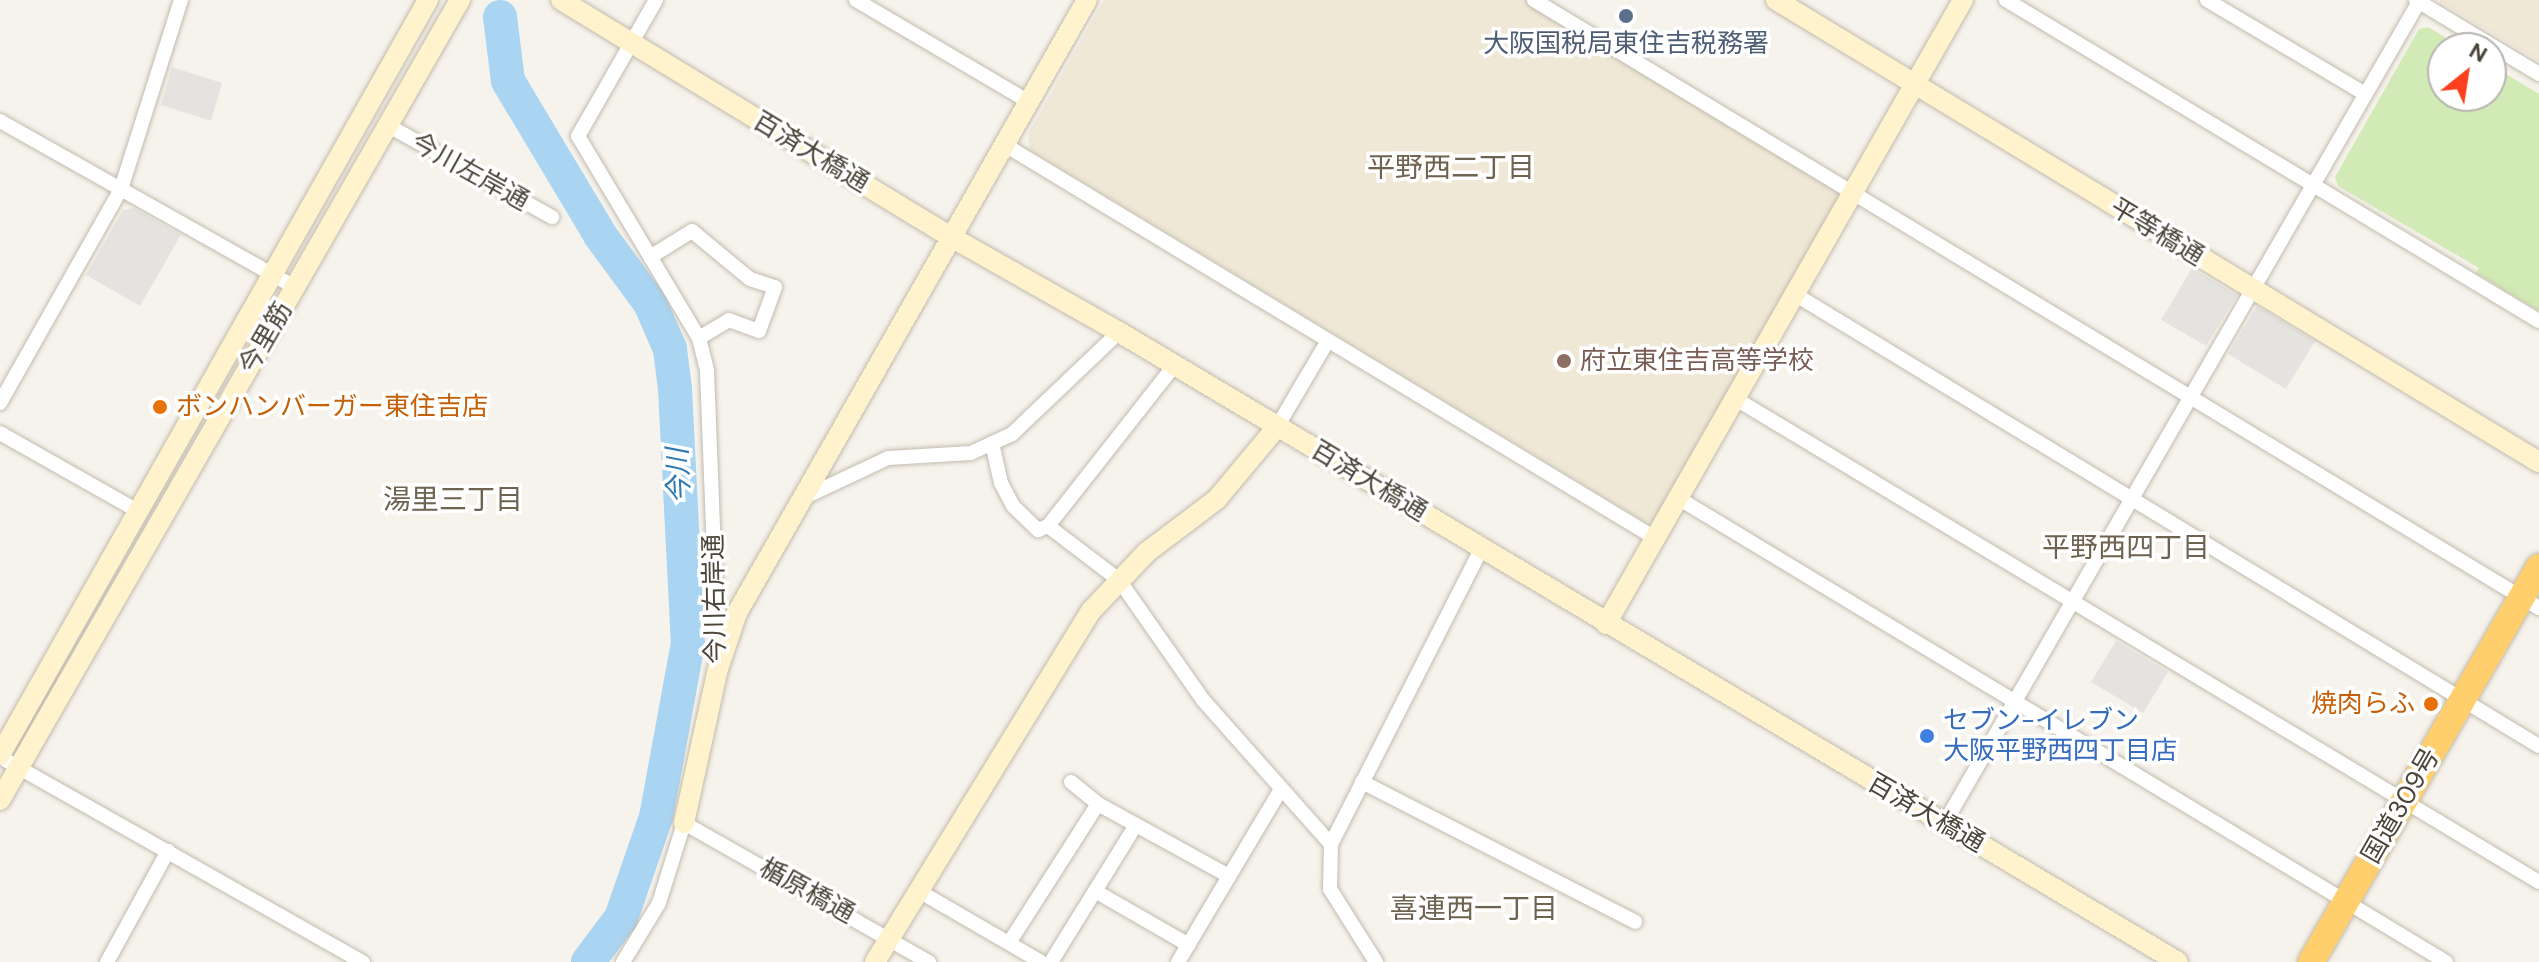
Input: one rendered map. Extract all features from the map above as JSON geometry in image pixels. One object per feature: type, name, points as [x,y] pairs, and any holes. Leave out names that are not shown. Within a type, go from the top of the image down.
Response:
[{"type":"highway","name":"国道309号","points":[[2311,962],[2462,700],[2530,603],[2539,567]]},
{"type":"street","points":[[0,403],[121,189],[181,0]]},
{"type":"street","name":"今里筋","points":[[0,800],[6,760],[138,511],[428,0]]},
{"type":"street","name":"今里筋","points":[[6,760],[295,287],[460,0]]},
{"type":"street","name":"百済大橋通","points":[[561,0],[951,237],[1119,332],[2178,962]]},
{"type":"street","points":[[632,43],[656,0]]},
{"type":"street","points":[[856,0],[1029,102]]},
{"type":"street","points":[[1534,0],[2530,603]]},
{"type":"street","name":"平等橋通","points":[[1776,0],[2539,462]]},
{"type":"street","points":[[1606,624],[1796,295],[1912,84],[1963,0]]},
{"type":"street","points":[[2006,0],[2539,321]]},
{"type":"street","points":[[2207,0],[2365,94]]},
{"type":"street","points":[[1944,824],[2418,1],[2539,74]]},
{"type":"street","points":[[718,669],[737,613],[1005,145],[1083,2]]},
{"type":"street","name":"今川右岸通","points":[[623,962],[659,903],[684,823],[718,669],[707,371],[699,338],[578,136],[632,43]]},
{"type":"street","points":[[0,121],[295,287]]},
{"type":"street","name":"今川左岸通","points":[[389,126],[552,217]]},
{"type":"street","points":[[1005,145],[1655,538]]},
{"type":"street","points":[[650,257],[692,231],[750,279],[775,287],[759,331],[729,320],[699,338]]},
{"type":"street","points":[[1796,295],[2539,746]]},
{"type":"street","points":[[803,498],[888,458],[971,453],[1012,434],[1119,332]]},
{"type":"street","points":[[875,962],[1091,611],[1119,580],[1217,499],[1277,427],[1327,342]]},
{"type":"street","points":[[992,443],[1001,483],[1013,506],[1038,530],[1048,526],[1174,366]]},
{"type":"street","points":[[1736,399],[2403,803],[2539,882]]},
{"type":"street","points":[[0,433],[138,511]]},
{"type":"street","points":[[1678,498],[2446,962]]},
{"type":"street","points":[[1048,526],[1119,580],[1203,700],[1331,844]]},
{"type":"street","points":[[1376,962],[1330,889],[1331,844],[1482,548]]},
{"type":"street","points":[[6,760],[363,962]]},
{"type":"street","points":[[1071,782],[1098,804],[1229,876]]},
{"type":"street","points":[[1362,782],[1635,922]]},
{"type":"street","points":[[1178,962],[1281,789]]},
{"type":"street","points":[[1009,943],[1098,804]]},
{"type":"street","name":"楯原橋通","points":[[684,823],[929,962]]},
{"type":"street","points":[[1051,962],[1136,825]]},
{"type":"street","points":[[107,962],[168,851]]},
{"type":"street","points":[[917,890],[1041,962]]},
{"type":"street","points":[[1095,891],[1189,945]]},
{"type":"shaded area","name":"府立東住吉高等学校","points":[[1104,0],[1529,0],[1836,187],[1841,203],[1659,519],[1645,522],[1030,150],[1028,134]]},
{"type":"shaded area","points":[[2539,0],[2539,61],[2507,42],[2507,32],[2490,32],[2440,2]]},
{"type":"shaded area","points":[[172,67],[222,83],[211,121],[161,105]]},
{"type":"shaded area","points":[[134,208],[181,235],[140,306],[86,275],[123,210]]},
{"type":"shaded area","points":[[2192,268],[2237,295],[2206,346],[2161,320]]},
{"type":"shaded area","points":[[2257,306],[2315,341],[2286,389],[2228,354]]},
{"type":"shaded area","points":[[2116,641],[2168,672],[2143,713],[2091,682]]},
{"type":"green space","points":[[2428,27],[2436,32],[2427,32],[2427,112],[2507,112],[2507,75],[2539,94],[2539,311],[2476,273],[2479,268],[2338,186],[2335,177],[2419,29]]},
{"type":"waterway","name":"今川","points":[[500,17],[508,81],[600,235],[650,303],[670,349],[675,389],[688,643],[656,817],[621,918],[588,962]]},
{"type":"place","name":"大阪国税局東住吉税務署","points":[[1626,16]]},
{"type":"place","name":"府立東住吉高等学校","points":[[1564,361]]},
{"type":"place","name":"ボンハンバーガー東住吉店","points":[[160,407]]},
{"type":"place","name":"焼肉らふ","points":[[2431,704]]},
{"type":"place","name":"セブン-イレブン 大阪平野西四丁目店","points":[[1927,736]]},
{"type":"district","name":"平野西二丁目","points":[[1451,168]]},
{"type":"district","name":"湯里三丁目","points":[[453,500]]},
{"type":"district","name":"平野西四丁目","points":[[2126,548]]},
{"type":"district","name":"喜連西一丁目","points":[[1474,909]]}]
